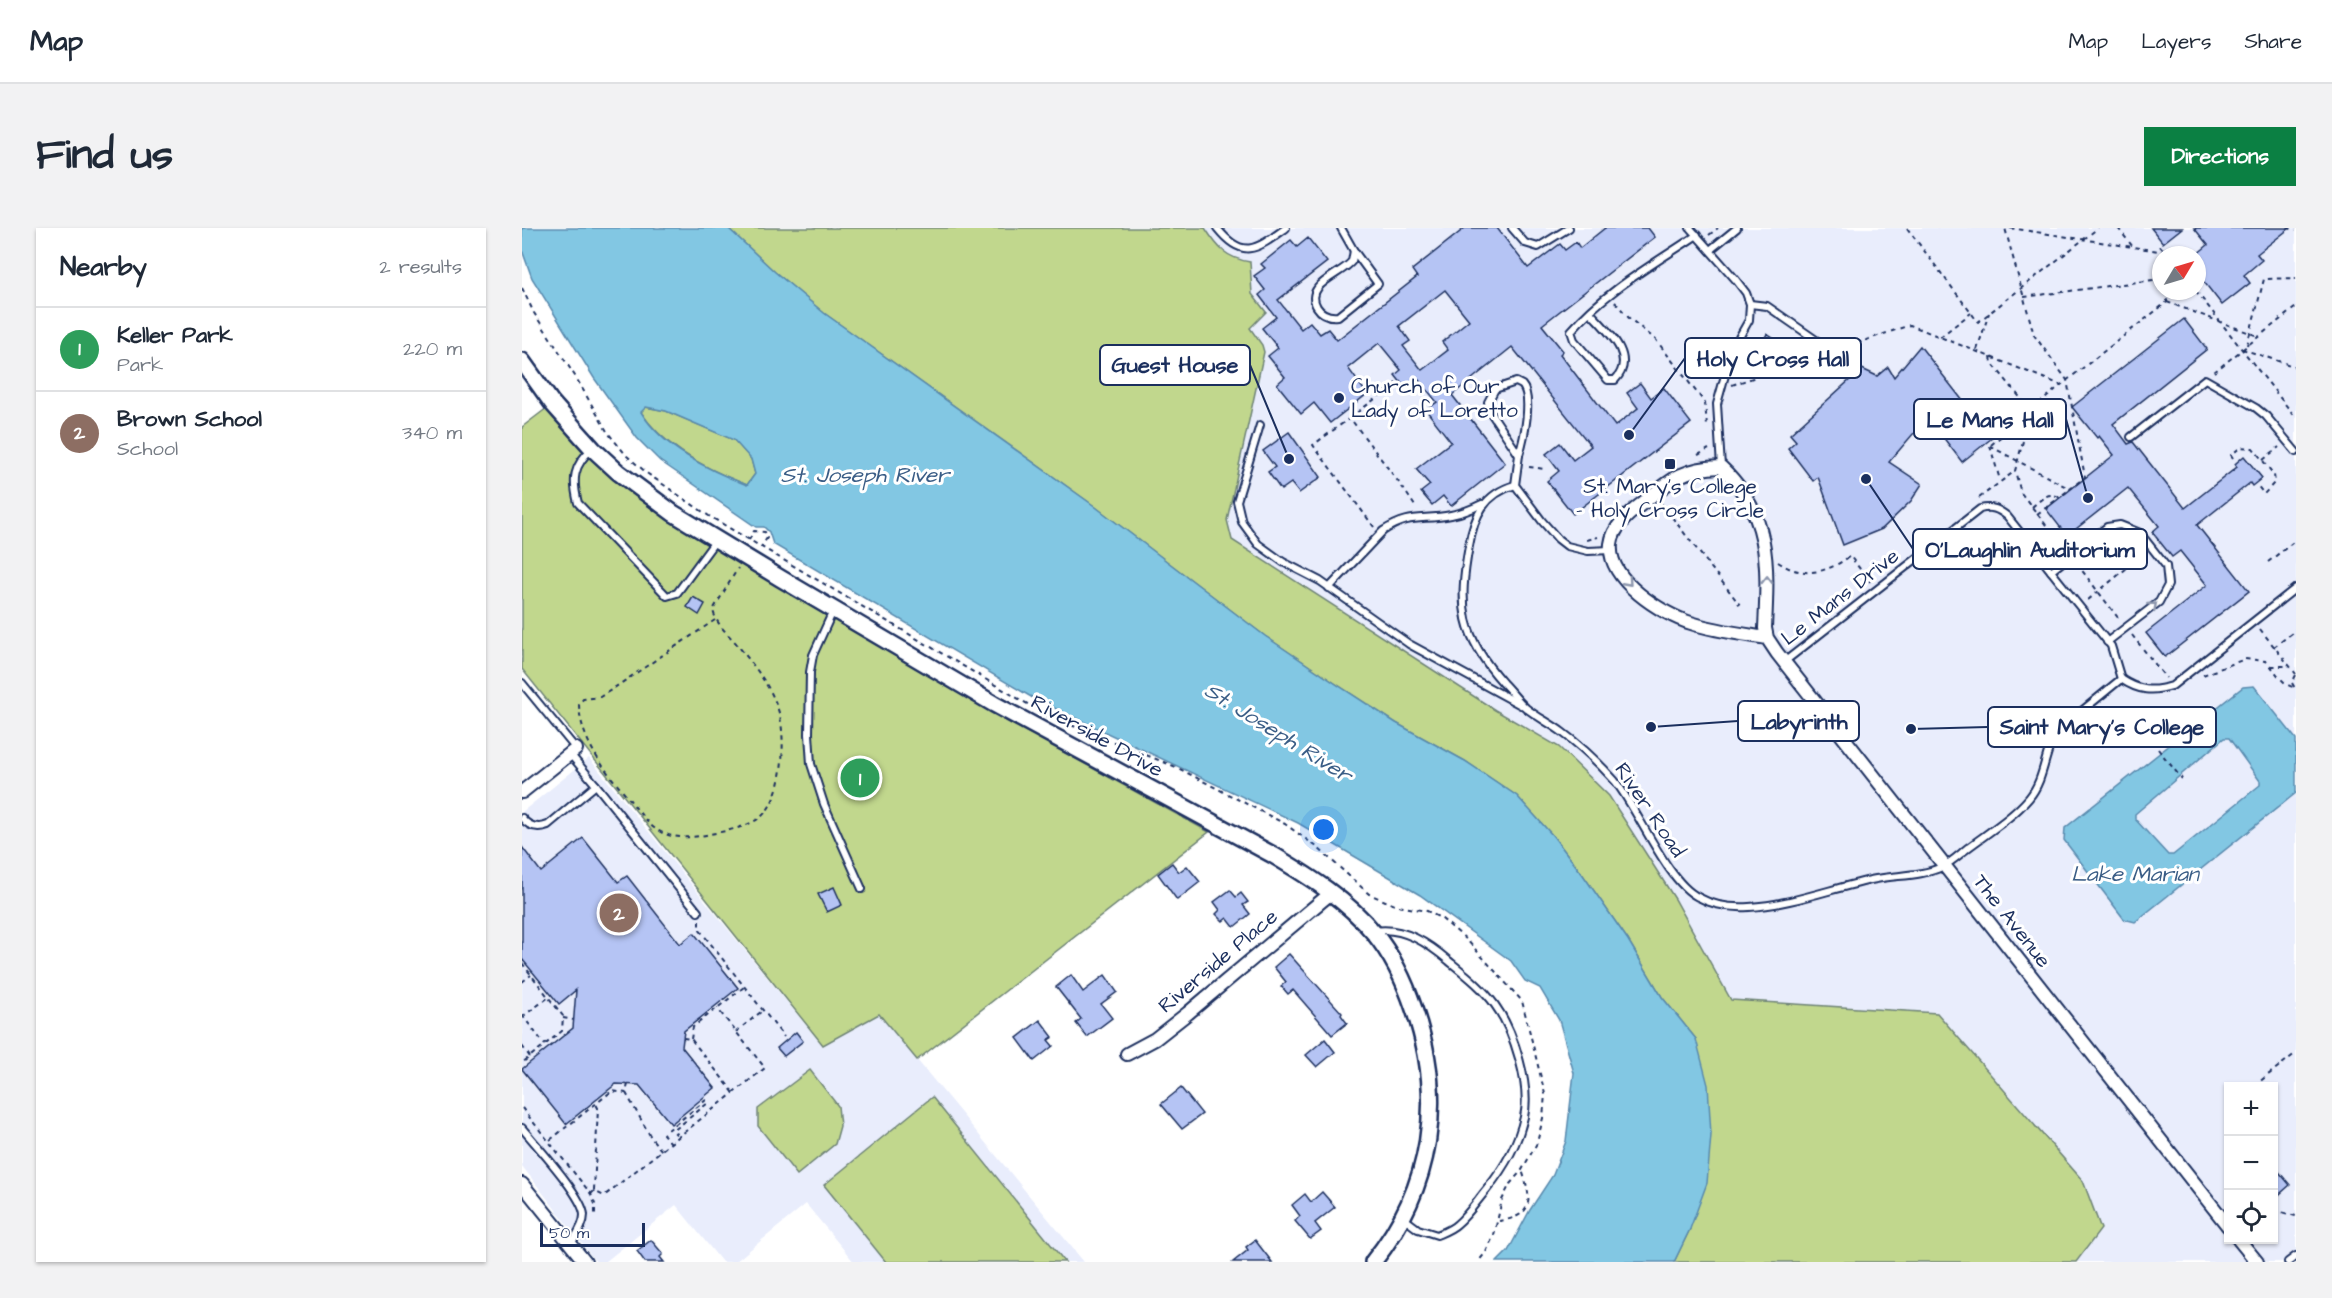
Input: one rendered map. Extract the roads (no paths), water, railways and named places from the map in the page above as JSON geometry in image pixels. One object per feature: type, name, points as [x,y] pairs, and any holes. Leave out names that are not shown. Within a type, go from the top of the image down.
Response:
[{"type":"street","name":"Riverside Drive","points":[[522,361],[552,403],[593,448],[643,492],[717,540],[1004,710],[1274,855],[1307,875],[1356,914],[1372,931],[1397,968],[1419,1023],[1431,1077],[1431,1116],[1425,1160],[1402,1216],[1384,1249],[1373,1262]]},
{"type":"street","points":[[1721,467],[1740,490],[1756,519],[1764,541],[1767,563],[1765,628],[1767,638],[1690,623],[1659,608],[1638,593],[1622,576],[1613,560],[1611,544],[1617,530],[1628,515],[1680,475],[1698,468],[1721,467]]},
{"type":"street","name":"The Avenue","points":[[1767,638],[2224,1220]]},
{"type":"street","points":[[522,792],[573,751]]},
{"type":"street","name":"Riverside Place","points":[[1127,1054],[1163,1033],[1331,893]]},
{"type":"street","points":[[522,1184],[585,1262]]},
{"type":"street","points":[[2243,1244],[2257,1262]]},
{"type":"lane","points":[[1217,228],[1232,245],[1249,250],[1263,245],[1286,228]]},
{"type":"lane","points":[[1341,228],[1354,251],[1378,284],[1338,316],[1323,314],[1315,303],[1318,287],[1352,261],[1354,251]]},
{"type":"lane","points":[[1512,228],[1525,243],[1538,247],[1569,228]]},
{"type":"lane","points":[[1690,228],[1746,293],[1750,304],[1749,320],[1732,350],[1717,404],[1721,467]]},
{"type":"lane","points":[[1710,250],[1737,228]]},
{"type":"lane","points":[[1590,312],[1621,349],[1624,358],[1623,366],[1620,375],[1615,380],[1608,381],[1574,340],[1571,331],[1590,312],[1609,296],[1697,235]]},
{"type":"lane","points":[[1750,304],[1767,306],[1832,351]]},
{"type":"lane","points":[[2131,437],[2205,379],[2256,408],[2274,424],[2296,452]]},
{"type":"lane","points":[[1519,455],[1489,410],[1488,402],[1495,389],[1515,382],[1522,385],[1527,395],[1524,437],[1515,485],[1553,533],[1567,546],[1588,551],[1612,550]]},
{"type":"lane","points":[[1260,425],[1237,501],[1242,522],[1258,544],[1269,553],[1329,588],[1408,644],[1527,709]]},
{"type":"lane","points":[[593,448],[582,457],[577,469],[573,485],[578,503],[667,596],[677,593],[717,540]]},
{"type":"lane","points":[[1329,588],[1379,535],[1401,522],[1421,517],[1451,515],[1483,504],[1515,485]]},
{"type":"lane","name":"River Road","points":[[1483,504],[1478,513],[1468,549],[1464,580],[1464,610],[1469,634],[1478,652],[1527,709],[1561,731],[1600,765],[1628,799],[1673,874],[1685,888],[1710,903],[1730,907],[1763,906],[1857,883],[1926,872],[1944,866]]},
{"type":"lane","name":"Le Mans Drive","points":[[1784,662],[1980,509],[1989,507],[2000,510],[2007,516],[2111,646],[2121,679]]},
{"type":"lane","points":[[2051,571],[2107,527],[2120,525],[2140,533],[2152,548],[2166,567],[2168,585],[2159,602],[2107,642]]},
{"type":"lane","points":[[1944,866],[2028,799],[2042,775],[2056,732],[2121,679],[2136,688],[2155,691],[2172,686],[2296,588]]},
{"type":"lane","points":[[834,610],[813,655],[810,672],[808,734],[811,764],[824,804],[862,890]]},
{"type":"lane","points":[[522,683],[596,785],[698,912]]},
{"type":"lane","points":[[522,818],[539,828],[548,825],[596,785]]},
{"type":"lane","points":[[1372,931],[1382,930],[1407,934],[1434,948],[1472,980],[1495,1005],[1517,1048],[1524,1082],[1525,1115],[1515,1146],[1497,1177],[1457,1225],[1437,1235],[1418,1229],[1402,1216]]},
{"type":"lane","points":[[522,1128],[583,1207],[583,1225],[570,1244]]},
{"type":"lane","points":[[2288,1262],[2296,1256]]},
{"type":"water","name":"St. Joseph River","points":[[522,228],[728,228],[824,313],[1093,505],[1265,636],[1396,723],[1465,761],[1517,796],[1553,836],[1583,875],[1628,940],[1662,997],[1696,1039],[1708,1085],[1711,1135],[1707,1183],[1690,1229],[1674,1262],[1497,1262],[1508,1251],[1530,1210],[1553,1175],[1566,1141],[1574,1073],[1559,1020],[1540,988],[1525,981],[1511,961],[1420,895],[1298,823],[1033,698],[773,544],[769,532],[764,527],[756,527],[660,461],[637,438],[594,378],[532,278],[522,250]],"holes":[[[646,407],[666,411],[734,440],[751,459],[755,474],[747,485],[702,465],[674,447],[650,425],[641,412]]]},
{"type":"water","name":"Lake Marian","points":[[2254,686],[2296,739],[2296,793],[2135,922],[2124,919],[2064,840],[2065,828],[2243,687]],"holes":[[[2224,738],[2229,738],[2260,781],[2260,785],[2173,855],[2168,855],[2135,819],[2135,814]]]},
{"type":"place","name":"Church of Our Lady of Loretto","points":[[1339,398]]},
{"type":"place","name":"Holy Cross Hall","points":[[1629,435]]},
{"type":"place","name":"Guest House","points":[[1289,459]]},
{"type":"place","name":"St. Mary's College - Holy Cross Circle","points":[[1670,464]]},
{"type":"place","name":"O'Laughlin Auditorium","points":[[1866,479]]},
{"type":"place","name":"Le Mans Hall","points":[[2088,498]]},
{"type":"place","name":"Labyrinth","points":[[1651,727]]},
{"type":"place","name":"Saint Mary's College","points":[[1911,729]]},
{"type":"place","name":"Keller Park","points":[[860,778]]},
{"type":"place","name":"Brown School","points":[[619,913]]}]
